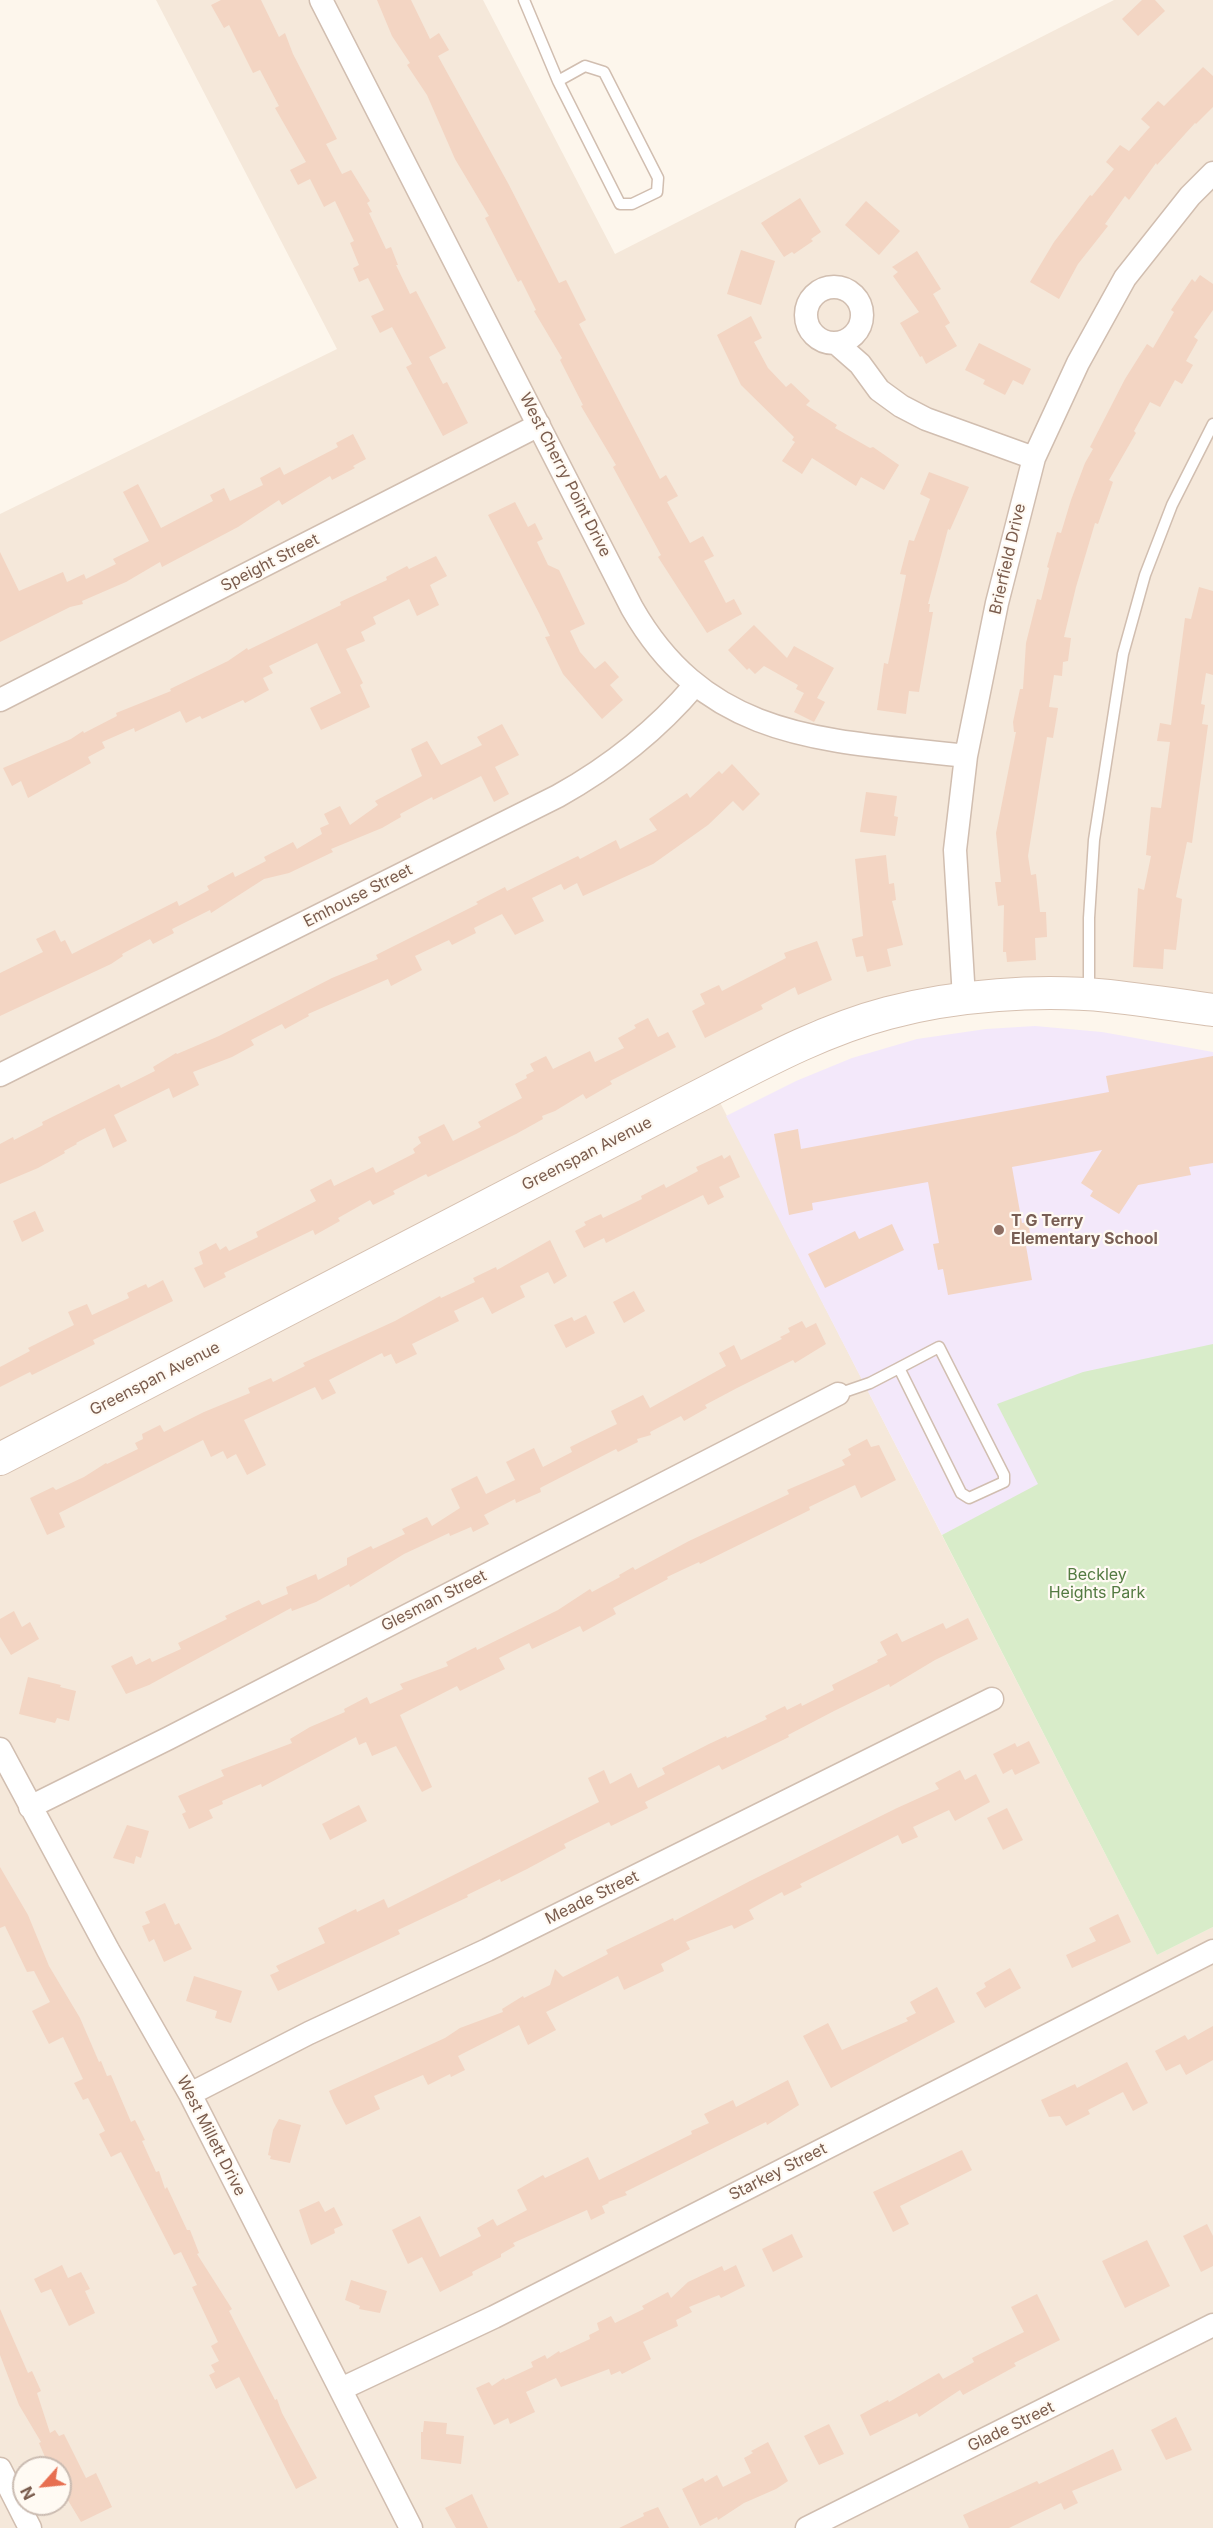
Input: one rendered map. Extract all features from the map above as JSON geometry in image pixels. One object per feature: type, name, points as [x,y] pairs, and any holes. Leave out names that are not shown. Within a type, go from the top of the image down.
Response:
[{"type":"street","name":"West Cherry Point Drive","points":[[321,0],[644,627],[659,649],[695,686],[759,721],[790,732],[819,739],[966,756]]},
{"type":"street","name":"Brierfield Drive","points":[[964,998],[955,850],[966,756],[997,603],[1034,458],[1078,363],[1125,278],[1190,196],[1213,173]]},
{"type":"street","points":[[836,343],[860,364],[879,390],[901,406],[926,419],[1034,458]]},
{"type":"street","name":"Speight Street","points":[[0,700],[539,425]]},
{"type":"street","name":"Emhouse Street","points":[[0,1075],[587,780],[640,740],[695,686]]},
{"type":"street","name":"Greenspan Avenue","points":[[0,1460],[790,1050],[888,1013],[964,998],[997,995],[1089,995],[1213,1010]]},
{"type":"street","name":"Glesman Street","points":[[30,1807],[169,1738],[838,1394]]},
{"type":"street","name":"Meade Street","points":[[190,2094],[309,2033],[487,1950],[992,1699]]},
{"type":"street","name":"West Millett Drive","points":[[0,1749],[190,2094],[411,2528]]},
{"type":"street","name":"Starkey Street","points":[[341,2389],[494,2317],[1213,1951]]},
{"type":"street","name":"Glade Street","points":[[807,2528],[1213,2325]]},
{"type":"street","points":[[0,2469],[30,2528]]},
{"type":"lane","points":[[524,0],[558,81],[620,204],[632,204],[657,192],[658,178],[604,72],[585,66],[558,81]]},
{"type":"lane","points":[[1089,995],[1089,918],[1094,840],[1123,654],[1145,575],[1172,505],[1213,424]]},
{"type":"lane","points":[[838,1394],[870,1383],[939,1347],[1004,1475],[1004,1482],[969,1498],[961,1493],[899,1368]]},
{"type":"shaded area","points":[[156,0],[483,0],[615,254],[1114,0],[1213,0],[1213,1000],[1045,978],[934,987],[812,1021],[706,1075],[1157,1955],[1213,1927],[1213,2528],[0,2528],[0,514],[337,349]]},
{"type":"shaded area","name":"T G Terry Elementary School","points":[[1035,1026],[1102,1032],[1213,1052],[1213,1443],[985,1513],[942,1535],[726,1116],[796,1081],[852,1058],[917,1039],[986,1029]]},
{"type":"green space","name":"Beckley Heights Park","points":[[1213,1344],[1213,1927],[1157,1955],[942,1535],[1038,1484],[997,1404],[1083,1372]]},
{"type":"building","points":[[221,0],[261,0],[279,37],[285,33],[293,54],[337,139],[326,144],[342,174],[351,170],[370,201],[367,203],[372,212],[369,213],[386,249],[391,247],[398,265],[396,265],[410,294],[416,291],[446,348],[429,357],[443,384],[447,382],[468,423],[443,436],[406,367],[412,364],[392,327],[380,333],[371,316],[384,310],[368,278],[359,282],[353,268],[359,265],[350,243],[354,241],[335,201],[324,207],[310,179],[298,185],[290,170],[306,162],[275,108],[279,106],[260,70],[253,73],[229,25],[224,28],[211,5]]},
{"type":"building","points":[[377,0],[411,0],[430,39],[439,33],[449,50],[438,56],[509,185],[559,283],[566,280],[586,320],[579,324],[660,479],[666,475],[678,496],[667,502],[690,543],[703,536],[714,556],[704,561],[726,603],[734,599],[742,614],[707,633],[658,557],[661,555],[613,467],[616,465],[581,406],[583,405],[560,360],[562,358],[534,311],[536,310],[521,280],[518,282],[485,218],[489,216],[455,159],[427,95],[407,65],[410,63],[392,36]]},
{"type":"building","points":[[1142,0],[1155,0],[1165,11],[1138,36],[1122,19]]},
{"type":"building","points":[[1203,67],[1213,76],[1213,107],[1195,123],[1157,165],[1156,163],[1129,200],[1125,196],[1105,224],[1108,226],[1078,264],[1059,299],[1030,282],[1054,242],[1090,195],[1092,196],[1114,169],[1106,162],[1120,145],[1129,151],[1150,127],[1141,119],[1158,101],[1164,106]]},
{"type":"building","points":[[800,198],[821,232],[811,239],[813,241],[794,254],[792,252],[784,257],[761,223]]},
{"type":"building","points":[[866,201],[900,231],[879,255],[845,225]]},
{"type":"building","points":[[741,250],[775,261],[761,305],[727,294]]},
{"type":"building","points":[[917,251],[941,289],[933,294],[950,323],[945,326],[957,346],[926,364],[900,323],[919,312],[893,276],[898,272],[892,267]]},
{"type":"building","points":[[1200,275],[1213,284],[1213,310],[1194,337],[1198,340],[1186,361],[1193,365],[1182,384],[1175,380],[1160,407],[1150,402],[1134,431],[1136,433],[1109,480],[1113,482],[1098,524],[1095,523],[1076,587],[1064,637],[1071,638],[1068,661],[1063,662],[1062,676],[1054,675],[1049,707],[1058,708],[1053,738],[1047,737],[1028,856],[1031,875],[1036,874],[1040,912],[1046,912],[1047,937],[1035,938],[1036,960],[1007,962],[1006,952],[1003,952],[1004,905],[998,906],[995,882],[1001,882],[996,833],[1016,732],[1014,732],[1013,722],[1020,689],[1023,689],[1026,643],[1037,599],[1041,600],[1057,532],[1061,533],[1085,463],[1093,449],[1090,447],[1125,379],[1147,344],[1153,348],[1174,312],[1171,310],[1192,279],[1195,282]]},
{"type":"building","points":[[751,316],[762,338],[754,342],[768,368],[786,387],[791,383],[810,401],[806,405],[837,425],[835,428],[870,448],[873,447],[899,465],[884,490],[861,477],[856,486],[812,458],[802,474],[782,461],[795,442],[792,440],[794,437],[741,385],[717,335]]},
{"type":"building","points":[[979,343],[1031,369],[1023,385],[1013,380],[1005,395],[983,384],[985,380],[965,370]]},
{"type":"building","points":[[353,434],[366,459],[353,466],[355,468],[332,480],[330,476],[282,505],[279,500],[238,527],[162,567],[160,562],[126,582],[82,601],[83,604],[70,607],[0,642],[0,552],[19,591],[63,572],[67,582],[84,574],[86,579],[116,564],[113,559],[149,541],[123,492],[138,484],[161,528],[213,501],[210,495],[224,488],[230,501],[263,485],[260,478],[280,467],[284,475],[338,447],[336,443]]},
{"type":"building","points":[[929,472],[969,487],[950,530],[948,529],[928,604],[930,604],[929,612],[933,612],[919,692],[909,691],[906,714],[877,710],[884,663],[888,664],[906,575],[900,574],[909,540],[914,541],[930,499],[920,494]]},
{"type":"building","points":[[515,502],[528,527],[535,523],[543,539],[537,542],[548,565],[559,570],[585,624],[570,631],[580,652],[595,669],[605,661],[619,677],[610,685],[623,700],[602,719],[563,674],[545,637],[550,636],[488,515]]},
{"type":"building","points":[[436,556],[447,576],[430,585],[439,605],[417,616],[409,599],[373,617],[376,624],[361,632],[365,641],[346,649],[363,683],[360,685],[370,707],[321,730],[310,708],[341,693],[317,643],[269,666],[273,673],[263,678],[269,690],[245,703],[243,700],[202,719],[200,716],[186,723],[180,711],[135,732],[134,728],[102,742],[105,748],[88,757],[91,763],[28,798],[21,781],[12,786],[3,768],[71,739],[83,731],[84,733],[117,716],[116,713],[171,691],[170,689],[228,661],[247,648],[248,650],[341,605],[340,602],[387,580],[386,577],[407,566],[409,569]]},
{"type":"building","points":[[1199,587],[1213,591],[1213,675],[1206,673],[1201,704],[1205,705],[1202,724],[1208,725],[1192,843],[1187,842],[1176,897],[1182,899],[1176,950],[1164,949],[1163,969],[1133,967],[1138,888],[1144,890],[1151,856],[1146,855],[1151,807],[1161,808],[1170,742],[1157,741],[1160,723],[1171,725],[1185,618],[1191,619]]},
{"type":"building","points":[[754,625],[787,658],[794,646],[834,668],[817,698],[825,702],[814,722],[794,712],[804,693],[796,689],[798,685],[764,666],[755,674],[749,668],[747,670],[728,650]]},
{"type":"building","points":[[502,724],[519,755],[495,767],[509,794],[494,802],[481,776],[433,800],[432,797],[400,814],[401,817],[382,828],[331,849],[333,852],[289,873],[264,879],[211,913],[210,910],[172,929],[174,933],[153,944],[150,939],[122,954],[123,956],[111,964],[0,1016],[0,973],[43,952],[36,939],[55,930],[61,942],[65,940],[72,954],[177,901],[179,906],[209,890],[207,886],[233,872],[235,877],[266,861],[264,857],[293,842],[297,849],[322,834],[320,828],[329,824],[324,814],[340,806],[350,825],[378,805],[375,801],[422,776],[411,749],[427,741],[441,765],[482,745],[477,737]]},
{"type":"building","points":[[732,764],[760,794],[743,811],[733,801],[708,825],[653,864],[583,896],[577,883],[564,890],[561,884],[532,898],[544,921],[515,935],[502,914],[474,928],[476,933],[452,945],[449,940],[415,956],[422,970],[391,986],[388,979],[308,1014],[309,1016],[285,1029],[282,1024],[251,1040],[254,1045],[232,1057],[193,1072],[199,1085],[173,1098],[169,1088],[114,1115],[127,1141],[113,1148],[105,1128],[76,1143],[64,1151],[65,1153],[38,1168],[0,1184],[0,1144],[13,1137],[14,1140],[43,1125],[42,1122],[119,1084],[121,1088],[155,1071],[153,1067],[176,1053],[219,1036],[332,978],[378,959],[376,955],[478,904],[476,902],[505,887],[507,891],[578,856],[580,859],[616,840],[620,849],[657,830],[649,819],[687,793],[690,798],[719,771],[722,774]]},
{"type":"building","points":[[866,792],[897,796],[894,816],[898,817],[895,836],[860,832]]},
{"type":"building","points":[[886,855],[889,884],[894,883],[896,900],[892,901],[903,945],[887,949],[891,966],[867,972],[863,956],[856,957],[852,939],[863,936],[855,859]]},
{"type":"building","points":[[817,941],[832,980],[798,995],[795,987],[761,1005],[763,1009],[705,1038],[692,1011],[705,1004],[700,994],[719,985],[722,991],[786,958],[784,953]]},
{"type":"building","points":[[648,1018],[658,1037],[668,1032],[676,1047],[610,1081],[612,1084],[586,1099],[583,1094],[542,1116],[543,1119],[516,1134],[428,1177],[426,1174],[393,1191],[395,1194],[373,1205],[370,1200],[338,1218],[340,1221],[315,1235],[313,1230],[224,1273],[226,1277],[204,1288],[194,1268],[203,1264],[199,1252],[216,1243],[220,1250],[226,1246],[229,1251],[258,1237],[256,1232],[316,1201],[310,1190],[331,1179],[334,1186],[373,1167],[376,1173],[415,1153],[413,1149],[421,1143],[418,1137],[444,1124],[453,1141],[481,1127],[478,1122],[522,1098],[515,1084],[527,1078],[526,1075],[534,1071],[530,1064],[546,1056],[553,1069],[590,1051],[595,1062],[624,1048],[618,1038],[636,1028],[634,1025]]},
{"type":"building","points":[[1213,1056],[1213,1163],[1189,1167],[1191,1175],[1138,1185],[1119,1214],[1090,1196],[1093,1191],[1081,1183],[1102,1150],[1012,1167],[1022,1223],[1028,1222],[1032,1244],[1026,1246],[1032,1280],[948,1295],[943,1269],[938,1270],[933,1244],[939,1243],[928,1182],[812,1203],[813,1210],[789,1215],[774,1134],[798,1129],[801,1149],[1109,1092],[1106,1076]]},
{"type":"building","points":[[722,1155],[724,1159],[730,1155],[740,1177],[719,1187],[724,1197],[708,1205],[703,1195],[606,1243],[604,1238],[584,1248],[575,1231],[586,1225],[584,1222],[601,1214],[603,1218],[642,1199],[641,1196],[664,1184],[666,1188],[698,1171],[696,1167]]},
{"type":"building","points":[[35,1211],[44,1231],[22,1242],[13,1221]]},
{"type":"building","points":[[892,1224],[904,1250],[825,1288],[808,1254],[855,1231],[859,1239]]},
{"type":"building","points":[[550,1240],[567,1276],[554,1284],[548,1272],[520,1286],[525,1297],[492,1314],[483,1297],[454,1311],[459,1321],[412,1344],[417,1354],[396,1364],[391,1354],[384,1357],[382,1353],[329,1380],[336,1393],[322,1400],[315,1387],[244,1420],[266,1465],[247,1475],[236,1454],[227,1459],[223,1451],[211,1457],[203,1440],[59,1513],[65,1527],[47,1535],[30,1498],[53,1487],[56,1490],[138,1449],[135,1443],[143,1439],[142,1434],[160,1425],[164,1432],[250,1393],[248,1388],[271,1378],[273,1382],[305,1366],[303,1363],[395,1321],[440,1296],[441,1298],[475,1282],[473,1278],[496,1267],[497,1270]]},
{"type":"building","points":[[163,1280],[173,1301],[93,1340],[95,1344],[32,1375],[30,1372],[0,1387],[0,1367],[30,1351],[28,1348],[74,1325],[68,1312],[87,1304],[92,1315],[129,1298],[127,1293],[146,1284],[148,1288]]},
{"type":"building","points":[[634,1291],[645,1311],[624,1323],[613,1302]]},
{"type":"building","points":[[586,1315],[595,1333],[566,1348],[554,1325],[572,1317],[574,1321]]},
{"type":"building","points":[[802,1321],[806,1328],[816,1323],[826,1344],[795,1363],[793,1360],[705,1405],[707,1408],[684,1421],[681,1416],[650,1432],[651,1435],[637,1439],[638,1442],[618,1452],[616,1449],[540,1488],[541,1492],[516,1503],[515,1499],[484,1515],[489,1524],[473,1532],[471,1527],[450,1536],[449,1533],[404,1554],[350,1587],[349,1584],[316,1602],[292,1611],[291,1608],[149,1685],[126,1694],[111,1666],[132,1656],[136,1665],[150,1658],[152,1662],[181,1649],[178,1643],[227,1619],[225,1616],[259,1600],[262,1605],[288,1594],[286,1587],[316,1574],[318,1580],[347,1565],[347,1558],[371,1546],[373,1549],[405,1534],[402,1529],[427,1517],[432,1526],[460,1508],[451,1489],[477,1476],[486,1494],[515,1480],[506,1462],[534,1448],[543,1467],[572,1452],[570,1447],[617,1424],[611,1411],[643,1395],[650,1408],[726,1366],[719,1353],[734,1345],[741,1360],[782,1339],[780,1337],[790,1332],[788,1328]]},
{"type":"building","points":[[867,1439],[871,1447],[879,1445],[896,1480],[861,1498],[855,1485],[809,1507],[810,1510],[700,1564],[699,1562],[667,1577],[668,1579],[613,1608],[616,1614],[583,1632],[580,1626],[532,1649],[529,1643],[499,1658],[505,1669],[460,1691],[457,1686],[400,1715],[432,1787],[422,1792],[396,1746],[372,1756],[366,1742],[359,1745],[356,1737],[262,1787],[261,1784],[222,1801],[223,1804],[209,1810],[213,1818],[189,1829],[182,1814],[186,1812],[178,1796],[224,1776],[221,1770],[292,1743],[290,1739],[310,1727],[345,1712],[344,1709],[367,1697],[370,1704],[403,1689],[400,1684],[448,1666],[446,1662],[476,1647],[477,1650],[558,1610],[590,1589],[592,1592],[633,1567],[635,1570],[689,1541],[789,1494],[787,1490],[845,1465],[842,1460],[851,1455],[848,1449]]},
{"type":"building","points":[[14,1611],[22,1627],[30,1622],[39,1639],[11,1655],[0,1637],[0,1619]]},
{"type":"building","points":[[968,1618],[978,1639],[935,1660],[890,1687],[889,1684],[834,1711],[788,1735],[789,1737],[722,1770],[719,1765],[645,1802],[648,1808],[611,1826],[609,1822],[564,1844],[566,1848],[527,1869],[467,1895],[468,1897],[398,1930],[400,1934],[278,1991],[270,1975],[279,1971],[276,1966],[325,1943],[318,1928],[356,1909],[357,1912],[384,1899],[388,1908],[599,1802],[588,1778],[604,1770],[610,1784],[631,1773],[638,1788],[665,1774],[662,1768],[726,1736],[727,1738],[767,1719],[765,1716],[785,1706],[787,1710],[801,1703],[802,1706],[834,1690],[832,1685],[878,1662],[877,1660],[887,1655],[880,1642],[897,1633],[902,1642],[943,1623],[946,1629]]},
{"type":"building","points":[[28,1677],[76,1691],[69,1721],[57,1718],[55,1723],[19,1714]]},
{"type":"building","points":[[1029,1741],[1040,1763],[1015,1775],[1012,1769],[1003,1774],[993,1754],[1015,1743],[1017,1747]]},
{"type":"building","points":[[960,1770],[965,1780],[976,1774],[990,1802],[955,1821],[949,1810],[913,1827],[918,1837],[902,1844],[898,1835],[800,1884],[802,1887],[784,1896],[782,1892],[749,1910],[754,1919],[734,1929],[732,1925],[686,1942],[690,1949],[661,1964],[664,1971],[624,1990],[618,1976],[546,2012],[556,2030],[528,2045],[519,2025],[458,2056],[465,2070],[451,2077],[450,2074],[428,2085],[423,2075],[374,2096],[380,2109],[346,2125],[329,2091],[445,2038],[460,2028],[503,2012],[502,2009],[523,1996],[524,1998],[550,1985],[555,1969],[563,1977],[608,1954],[606,1950],[673,1918],[674,1921],[750,1881],[939,1789],[935,1783]]},
{"type":"building","points":[[359,1805],[367,1821],[330,1840],[322,1824]]},
{"type":"building","points":[[1007,1808],[1023,1840],[1003,1850],[987,1818]]},
{"type":"building","points":[[127,1825],[149,1831],[141,1858],[136,1856],[134,1864],[113,1858]]},
{"type":"building","points":[[0,1867],[28,1915],[49,1966],[80,2018],[99,2062],[101,2061],[107,2076],[111,2075],[131,2122],[135,2120],[156,2172],[159,2171],[165,2189],[167,2187],[187,2230],[190,2230],[199,2253],[197,2254],[232,2309],[229,2311],[317,2478],[296,2489],[239,2377],[216,2389],[209,2375],[215,2372],[211,2365],[219,2361],[211,2346],[218,2342],[192,2287],[197,2285],[181,2252],[174,2255],[121,2152],[111,2157],[99,2134],[105,2131],[88,2098],[83,2100],[74,2083],[83,2079],[63,2037],[49,2044],[32,2011],[50,2002],[34,1971],[27,1972],[5,1926],[0,1928]]},
{"type":"building","points":[[165,1903],[175,1925],[179,1923],[192,1949],[164,1962],[154,1939],[149,1942],[142,1926],[150,1923],[145,1912]]},
{"type":"building","points":[[1118,1914],[1131,1942],[1072,1968],[1066,1955],[1096,1941],[1089,1928]]},
{"type":"building","points":[[1010,1968],[1021,1988],[985,2008],[976,1993],[986,1987],[984,1983]]},
{"type":"building","points":[[194,1976],[242,1991],[231,2023],[215,2018],[217,2011],[186,2001]]},
{"type":"building","points":[[937,1987],[955,2022],[831,2088],[803,2036],[828,2023],[842,2050],[908,2021],[906,2018],[916,2013],[910,2002]]},
{"type":"building","points":[[1213,2026],[1213,2060],[1186,2075],[1180,2064],[1166,2071],[1155,2051],[1185,2035],[1188,2040]]},
{"type":"building","points":[[1127,2062],[1148,2103],[1133,2111],[1123,2092],[1088,2110],[1090,2114],[1066,2126],[1060,2116],[1049,2117],[1041,2100],[1075,2084],[1077,2088]]},
{"type":"building","points":[[788,2080],[799,2105],[767,2125],[766,2122],[625,2192],[627,2195],[602,2206],[605,2213],[591,2220],[587,2210],[513,2243],[515,2246],[501,2254],[501,2257],[440,2292],[422,2257],[408,2264],[392,2230],[420,2216],[440,2257],[481,2236],[477,2228],[493,2219],[497,2226],[527,2210],[517,2190],[543,2175],[545,2178],[588,2157],[599,2180],[692,2134],[691,2131],[709,2123],[704,2114],[733,2100],[736,2107]]},
{"type":"building","points":[[279,2119],[301,2125],[290,2163],[270,2159],[271,2156],[268,2155],[273,2130]]},
{"type":"building","points":[[962,2150],[972,2170],[900,2206],[909,2224],[893,2232],[873,2192]]},
{"type":"building","points":[[319,2201],[325,2212],[334,2207],[343,2225],[334,2229],[335,2233],[311,2245],[299,2210]]},
{"type":"building","points":[[1207,2224],[1213,2236],[1213,2266],[1201,2272],[1183,2236]]},
{"type":"building","points":[[792,2234],[803,2257],[773,2272],[762,2249]]},
{"type":"building","points":[[1147,2240],[1170,2286],[1125,2308],[1102,2261]]},
{"type":"building","points":[[62,2265],[68,2278],[81,2272],[90,2289],[85,2291],[95,2313],[69,2326],[51,2289],[41,2293],[34,2279]]},
{"type":"building","points":[[736,2265],[745,2286],[721,2298],[719,2295],[689,2307],[692,2312],[676,2320],[678,2326],[643,2342],[651,2359],[622,2374],[620,2371],[611,2375],[609,2369],[561,2387],[556,2378],[526,2392],[535,2412],[510,2424],[508,2418],[494,2425],[476,2388],[489,2382],[492,2386],[504,2378],[505,2380],[533,2367],[531,2362],[545,2355],[547,2359],[559,2351],[560,2353],[590,2339],[589,2335],[599,2330],[597,2323],[611,2316],[615,2323],[644,2309],[642,2306],[668,2292],[671,2298],[688,2282],[722,2266],[724,2271]]},
{"type":"building","points":[[351,2280],[387,2291],[380,2313],[359,2309],[360,2306],[345,2300]]},
{"type":"building","points":[[1037,2294],[1060,2340],[1014,2363],[1016,2366],[963,2395],[960,2390],[919,2417],[917,2413],[870,2436],[860,2415],[888,2400],[889,2402],[939,2373],[943,2379],[974,2362],[972,2358],[1024,2332],[1011,2307]]},
{"type":"building","points":[[0,2309],[28,2373],[32,2371],[41,2391],[37,2393],[50,2433],[55,2430],[59,2436],[64,2434],[86,2478],[96,2473],[112,2507],[81,2522],[72,2507],[72,2456],[45,2456],[39,2443],[41,2442],[19,2405],[0,2355]]},
{"type":"building","points":[[1176,2417],[1192,2450],[1166,2460],[1151,2430]]},
{"type":"building","points":[[424,2421],[447,2423],[446,2434],[464,2436],[461,2464],[421,2459],[421,2432],[423,2432]]},
{"type":"building","points":[[829,2424],[844,2454],[819,2465],[804,2436]]},
{"type":"building","points":[[768,2442],[788,2481],[744,2503],[718,2520],[717,2517],[700,2526],[682,2489],[703,2478],[705,2482],[717,2475],[723,2487],[751,2473],[744,2458],[753,2453],[751,2451]]},
{"type":"building","points":[[1113,2449],[1122,2470],[1072,2491],[1078,2503],[1064,2510],[1061,2503],[1009,2528],[969,2528],[963,2515],[1037,2481],[1039,2484]]},
{"type":"building","points":[[472,2494],[488,2528],[456,2528],[445,2508]]},
{"type":"building","points":[[658,2507],[669,2528],[619,2528],[644,2516],[643,2513]]},
{"type":"place","name":"T G Terry Elementary School","points":[[999,1230]]}]
